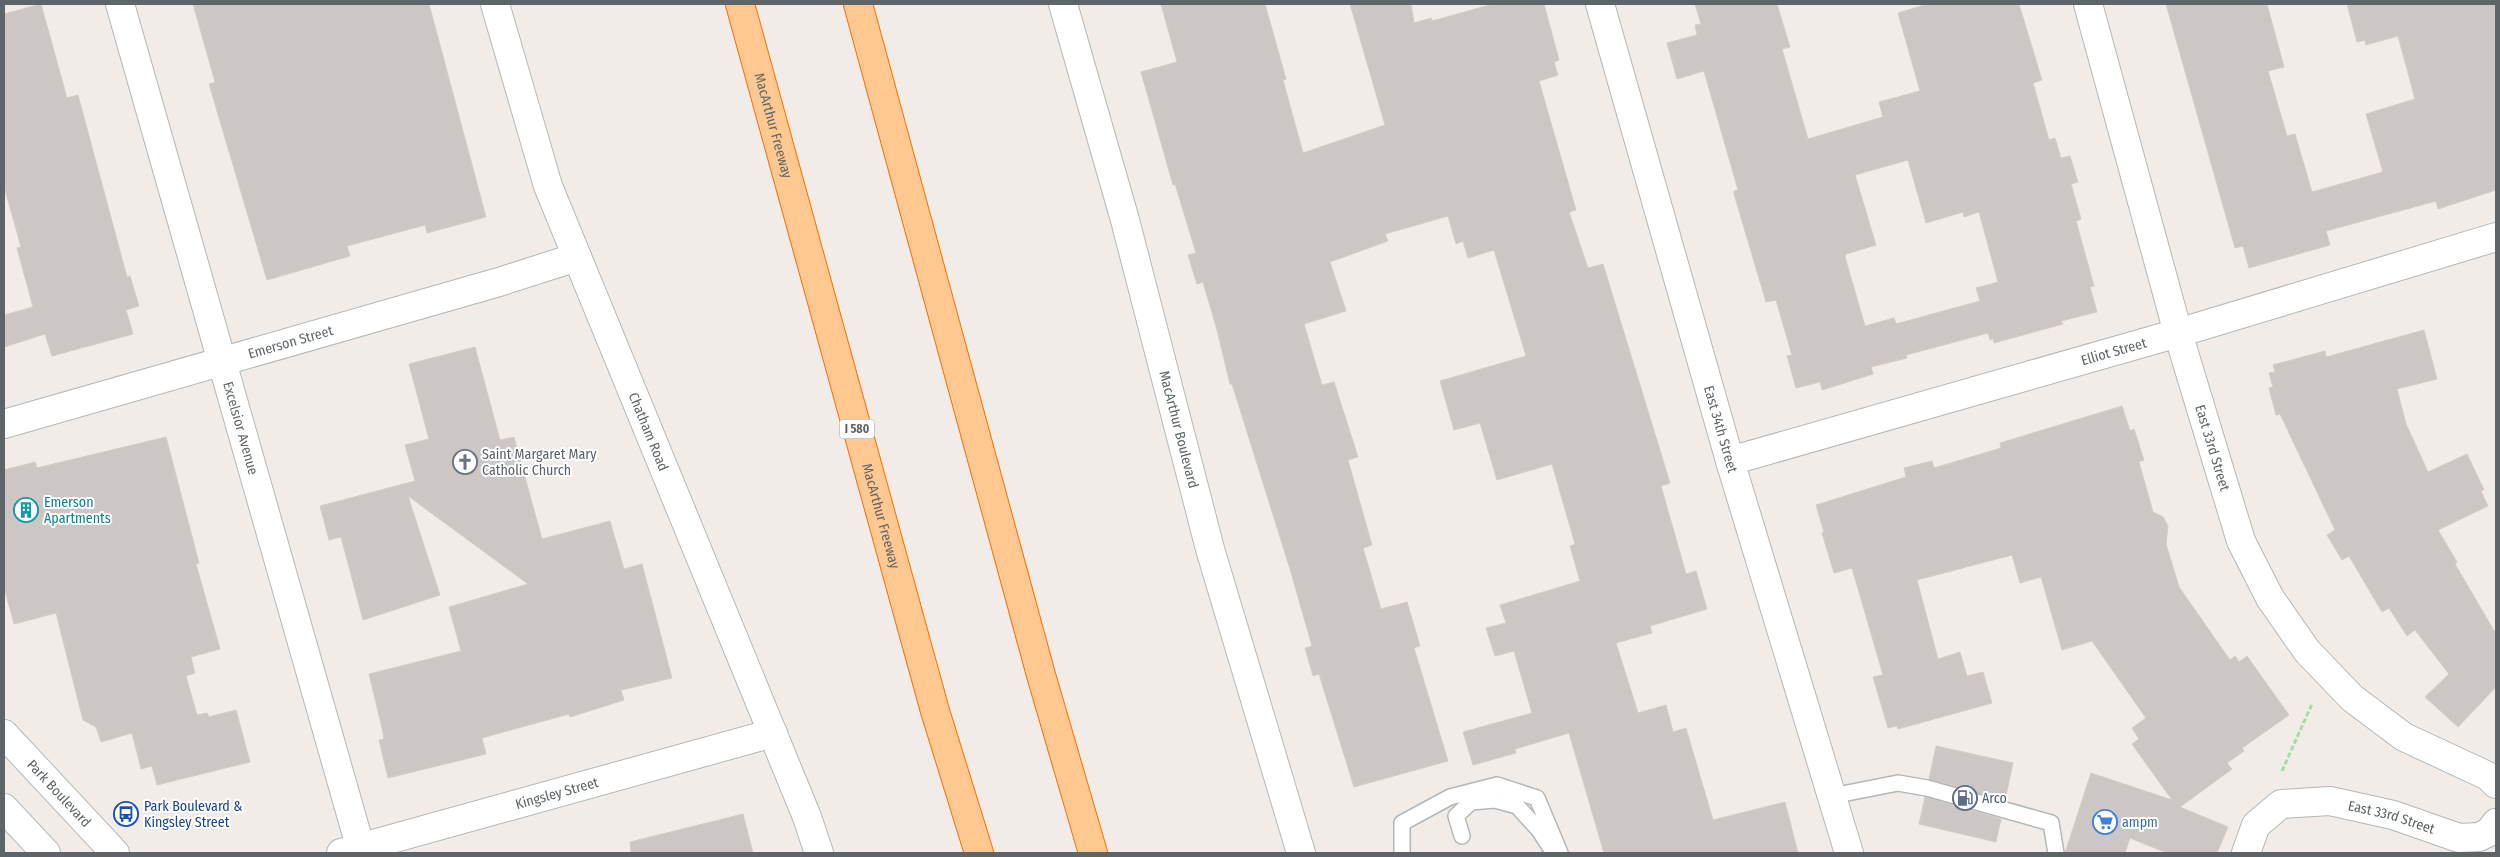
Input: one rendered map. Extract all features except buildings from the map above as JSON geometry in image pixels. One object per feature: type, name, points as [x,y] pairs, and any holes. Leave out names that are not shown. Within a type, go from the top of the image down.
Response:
[{"type":"highway","name":"MacArthur Freeway","points":[[740,4],[935,711],[979,853]]},
{"type":"highway","points":[[858,4],[1041,675],[1093,853]]},
{"type":"street","name":"Excelsior Avenue","points":[[120,4],[222,360],[355,851]]},
{"type":"street","name":"Chatham Road","points":[[494,4],[548,186],[773,733],[807,817],[819,853]]},
{"type":"street","name":"MacArthur Boulevard","points":[[1063,4],[1124,220],[1210,549],[1301,853]]},
{"type":"street","name":"East 34th Street","points":[[1600,4],[1730,461],[1849,853]]},
{"type":"street","name":"East 33rd Street","points":[[2088,4],[2178,333],[2242,541],[2270,598],[2307,651],[2352,698],[2404,738],[2488,776],[2496,784]]},
{"type":"street","name":"Elliot Street","points":[[1730,461],[2178,333],[2496,237]]},
{"type":"street","name":"Emerson Street","points":[[4,424],[499,282],[577,257]]},
{"type":"street","name":"Kingsley Street","points":[[355,851],[773,733]]},
{"type":"street","name":"Park Boulevard","points":[[4,734],[116,853]]},
{"type":"street","name":"East 33rd Street","points":[[2246,853],[2256,825],[2282,804],[2330,801],[2393,815],[2459,838],[2479,837],[2488,832],[2496,823]]},
{"type":"street","points":[[4,808],[46,853]]},
{"type":"lane","points":[[1832,796],[1898,784],[1926,788],[2051,822],[2056,853]]},
{"type":"lane","points":[[1402,853],[1402,823],[1450,798],[1497,785],[1537,798],[1560,853]]},
{"type":"lane","points":[[1462,836],[1456,816],[1471,802],[1495,800],[1517,806],[1539,830],[1553,853]]},
{"type":"path","points":[[2281,774],[2312,704]]},
{"type":"place","name":"Saint Margaret Mary Catholic Church","points":[[465,462]]},
{"type":"place","name":"Emerson Apartments","points":[[26,510]]},
{"type":"place","name":"Arco","points":[[1965,798]]},
{"type":"place","name":"Park Boulevard & Kingsley Street","points":[[126,814]]},
{"type":"place","name":"ampm","points":[[2105,822]]}]
